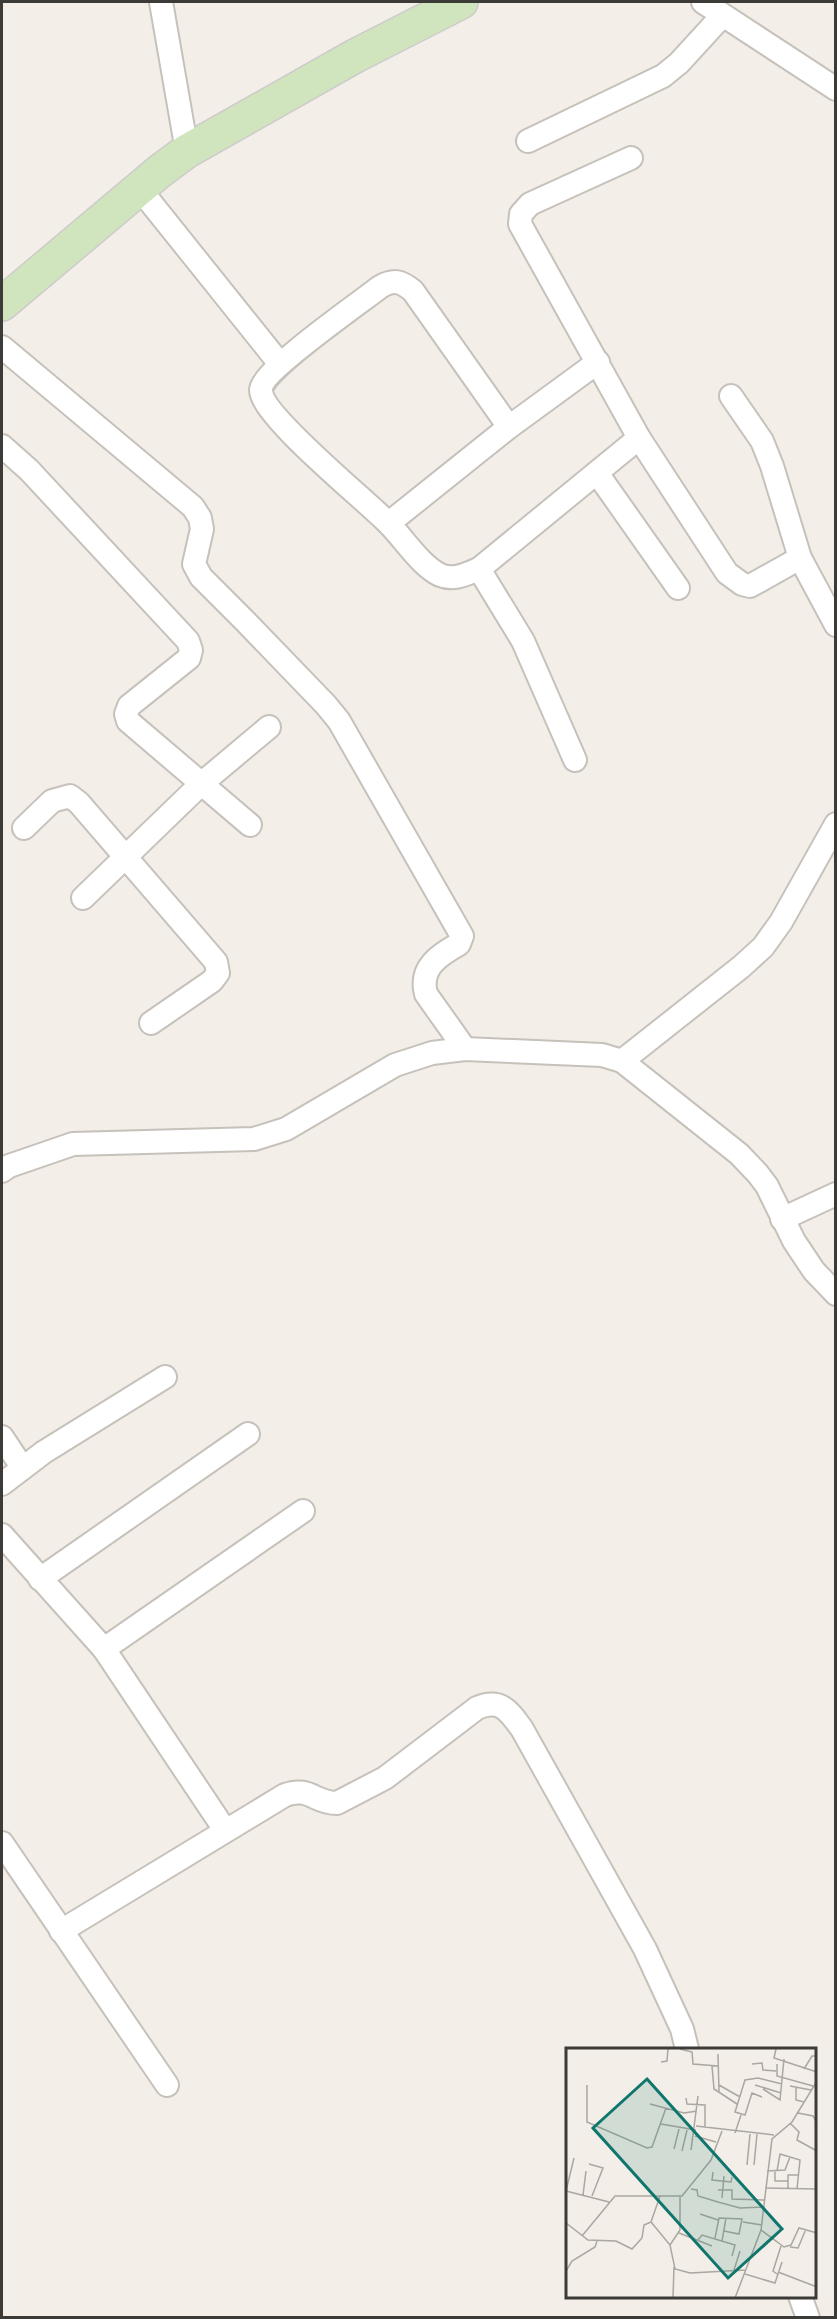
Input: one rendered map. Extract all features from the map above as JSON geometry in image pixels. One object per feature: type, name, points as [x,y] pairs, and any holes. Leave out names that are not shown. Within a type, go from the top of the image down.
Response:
[{"type":"main road","points":[[2,304],[139,188],[187,151],[355,56],[461,2]]},
{"type":"street","points":[[161,2],[187,151]]},
{"type":"street","points":[[703,2],[836,89]]},
{"type":"street","points":[[528,141],[663,76],[722,16]]},
{"type":"street","points":[[631,159],[530,204],[520,214],[520,224],[525,236],[639,438],[727,573],[734,580],[750,586],[800,558]]},
{"type":"street","points":[[139,188],[280,363]]},
{"type":"street","points":[[509,427],[413,291],[402,282],[391,281],[380,287],[280,363],[264,380],[261,391],[266,404],[300,442],[388,523],[424,562],[439,574],[450,579],[479,569],[639,438]]},
{"type":"street","points":[[2,347],[193,507],[201,518],[202,529],[194,564],[201,578],[277,654],[339,721],[462,936],[459,944],[435,958],[425,975],[424,985],[426,993],[465,1049]]},
{"type":"street","points":[[388,523],[509,427],[598,362]]},
{"type":"street","points":[[731,396],[762,441],[800,558],[836,625]]},
{"type":"street","points":[[2,446],[29,470],[188,640],[191,650],[189,658],[129,706],[126,714],[128,722],[250,825]]},
{"type":"street","points":[[597,473],[678,588]]},
{"type":"street","points":[[479,569],[523,641],[575,760]]},
{"type":"street","points":[[83,898],[201,784],[269,727]]},
{"type":"street","points":[[24,828],[52,801],[70,796],[79,802],[209,951],[216,962],[218,973],[212,981],[151,1023]]},
{"type":"street","points":[[622,1061],[741,968],[763,946],[781,922],[836,824]]},
{"type":"street","points":[[2,1170],[73,1144],[255,1139],[286,1129],[395,1065],[432,1053],[465,1049],[602,1055],[622,1061],[739,1154],[767,1186],[782,1220],[814,1271],[836,1294]]},
{"type":"street","points":[[782,1220],[836,1194]]},
{"type":"street","points":[[2,1484],[22,1467],[165,1377]]},
{"type":"street","points":[[40,1578],[248,1434]]},
{"type":"street","points":[[2,1437],[22,1467]]},
{"type":"street","points":[[104,1649],[303,1510]]},
{"type":"street","points":[[2,1535],[104,1649],[225,1830]]},
{"type":"street","points":[[61,1931],[269,1803],[293,1792],[304,1792],[328,1803],[337,1803],[385,1778],[477,1708],[488,1703],[501,1705],[522,1729],[645,1949],[682,2029],[687,2048]]},
{"type":"street","points":[[2,1844],[167,2085]]},
{"type":"street","points":[[801,2298],[808,2318]]}]
